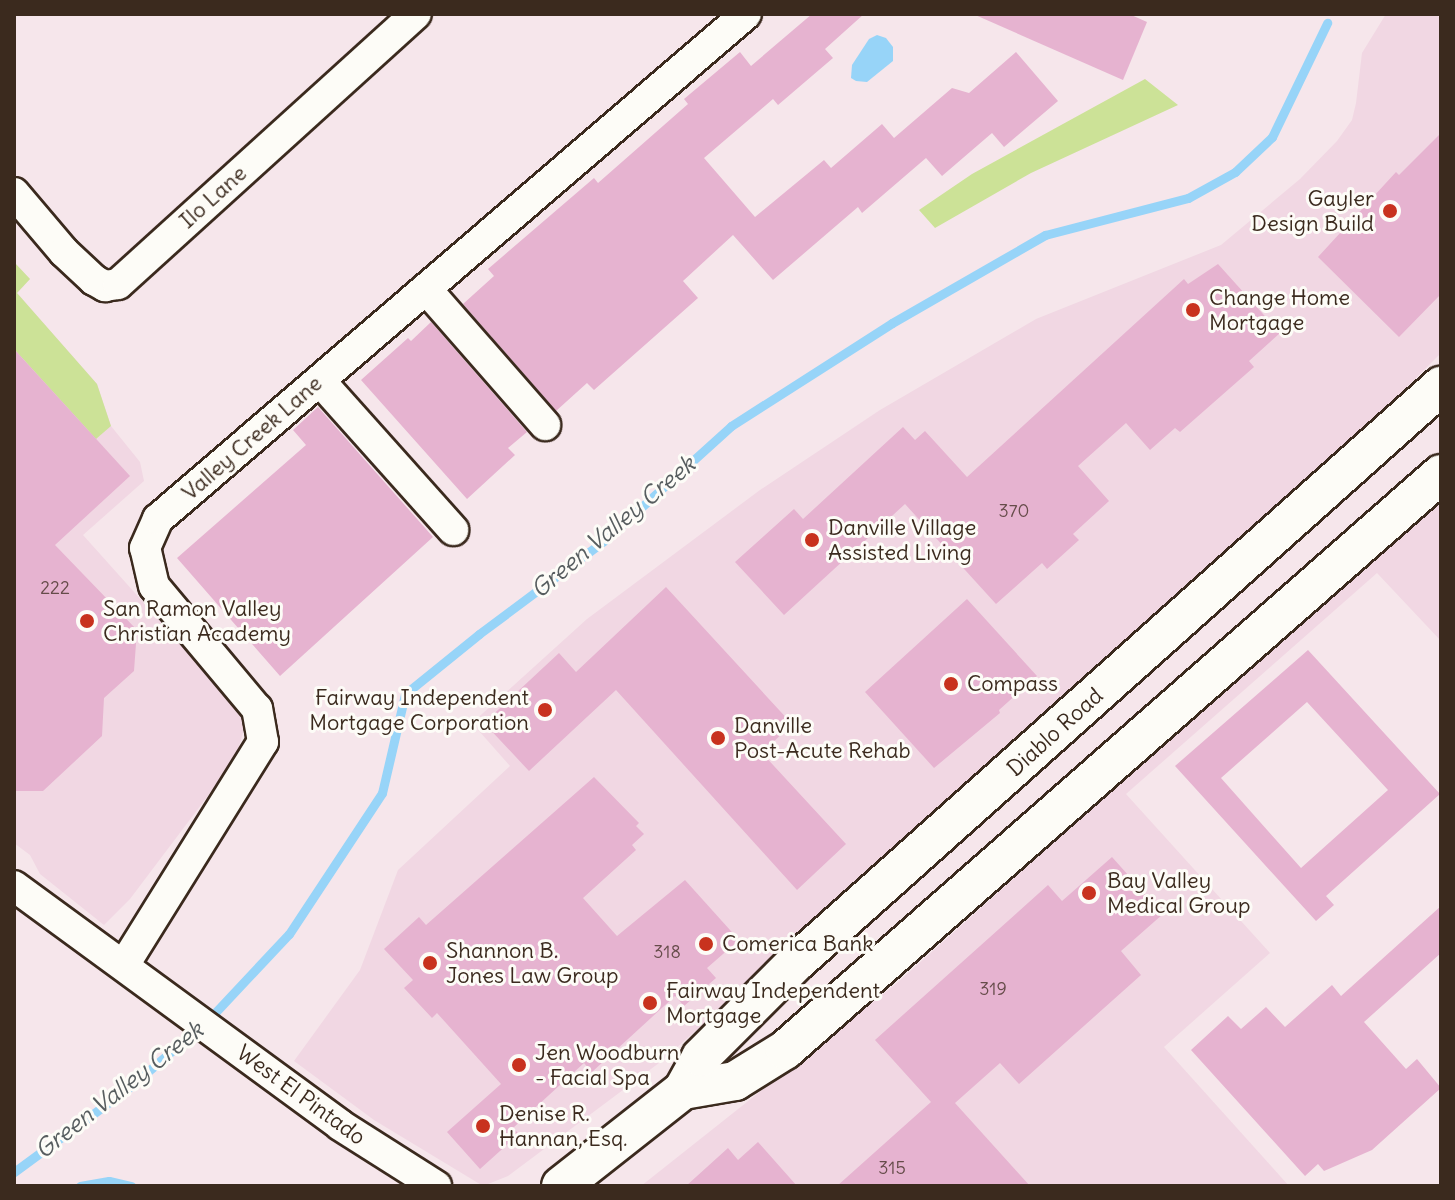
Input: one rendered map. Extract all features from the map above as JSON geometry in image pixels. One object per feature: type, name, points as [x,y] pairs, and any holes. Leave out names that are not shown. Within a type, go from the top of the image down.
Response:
[{"type":"street","name":"Ilo Lane","points":[[14,193],[64,252],[94,280],[105,286],[118,284],[416,14]]},
{"type":"street","name":"Valley Creek Lane","points":[[133,972],[263,742],[257,709],[154,586],[145,548],[158,519],[746,14]]},
{"type":"street","points":[[426,289],[545,425]]},
{"type":"street","points":[[320,381],[453,530]]},
{"type":"street","name":"Diablo Road","points":[[561,1186],[683,1090],[701,1057],[794,964],[1441,386]]},
{"type":"street","name":"Diablo Road","points":[[683,1090],[735,1081],[785,1050],[1441,474]]},
{"type":"street","name":"West El Pintado","points":[[14,886],[340,1125],[436,1186]]},
{"type":"shaded area","points":[[1386,14],[1434,14],[1441,18],[1441,353],[1370,424],[663,1060],[508,1176],[483,1186],[374,1120],[294,1061],[360,970],[398,870],[510,766],[472,723],[587,619],[760,490],[880,410],[1036,319],[1221,245],[1300,179],[1337,141],[1352,120],[1362,53]]},
{"type":"shaded area","name":"San Ramon Valley Christian Academy","points":[[14,262],[30,279],[17,293],[97,384],[111,426],[140,462],[144,481],[83,535],[238,708],[245,726],[237,753],[210,793],[130,899],[104,925],[40,874],[30,855],[14,843]]},
{"type":"shaded area","points":[[1441,496],[1441,641],[1377,573],[1126,794],[1270,953],[1164,1047],[1289,1186],[641,1186],[897,983]]},
{"type":"green space","points":[[1145,79],[1178,105],[1031,173],[935,228],[919,210],[972,174]]},
{"type":"green space","points":[[14,262],[30,279],[17,293],[97,384],[111,426],[96,439],[14,349]]},
{"type":"water","points":[[877,35],[886,38],[893,47],[893,61],[867,82],[856,81],[851,78],[852,65],[869,39]]},
{"type":"building","points":[[812,14],[864,14],[825,49],[833,58],[778,105],[773,99],[704,158],[755,217],[824,160],[831,168],[882,124],[894,138],[952,88],[969,93],[1016,52],[1058,101],[1004,147],[992,133],[942,176],[926,158],[862,213],[858,207],[773,280],[733,235],[683,281],[698,298],[594,390],[587,383],[556,411],[463,304],[494,276],[488,269],[594,178],[598,183],[688,104],[684,99],[740,52],[751,66]]},
{"type":"building","points":[[973,14],[1129,14],[1147,22],[1123,80]]},
{"type":"building","points":[[1441,133],[1441,294],[1399,337],[1318,257],[1396,172],[1399,175]]},
{"type":"building","points":[[1218,264],[1280,333],[1249,361],[1254,367],[1180,432],[1175,428],[1150,450],[1126,423],[1078,466],[1109,501],[1073,534],[1079,540],[1047,569],[1042,563],[996,604],[905,504],[784,615],[735,562],[794,509],[803,519],[903,427],[915,440],[925,431],[967,477],[1184,279],[1188,284]]},
{"type":"building","points":[[431,322],[527,432],[508,448],[515,455],[467,499],[361,380]]},
{"type":"building","points":[[14,349],[130,476],[55,545],[137,630],[134,671],[104,698],[102,736],[43,791],[14,791]]},
{"type":"building","points":[[318,407],[433,537],[280,676],[177,558],[306,445],[293,430]]},
{"type":"building","name":"Danville Post-Acute Rehab","points":[[666,587],[792,724],[762,753],[846,844],[797,890],[616,690],[529,771],[484,723],[559,653],[576,672]]},
{"type":"building","name":"Compass","points":[[967,599],[1037,676],[999,710],[1000,713],[934,768],[865,692]]},
{"type":"building","points":[[1308,650],[1440,794],[1326,896],[1334,905],[1316,921],[1175,766]],"holes":[[[1307,702],[1388,790],[1301,868],[1221,778]]]},
{"type":"building","points":[[594,777],[639,823],[636,826],[644,834],[632,845],[636,850],[583,898],[617,936],[685,880],[739,940],[707,968],[716,978],[684,1006],[675,996],[592,1072],[584,1063],[513,1128],[519,1134],[480,1169],[447,1132],[501,1084],[437,1013],[432,1018],[404,988],[413,980],[384,949],[419,917],[426,925]]},
{"type":"building","points":[[1112,857],[1163,914],[1121,951],[1141,975],[1019,1084],[1000,1063],[955,1103],[1030,1186],[837,1186],[931,1102],[875,1040],[1048,885],[1062,901]]},
{"type":"building","points":[[1441,906],[1441,953],[1364,1022],[1406,1069],[1417,1059],[1441,1088],[1372,1150],[1324,1171],[1318,1164],[1305,1176],[1191,1050],[1228,1016],[1241,1029],[1266,1007],[1285,1027],[1332,985],[1341,996]]},
{"type":"building","points":[[758,1142],[797,1186],[686,1186],[728,1148],[738,1160]]},
{"type":"waterway","name":"Green Valley Creek","points":[[14,1172],[131,1086],[210,1018],[289,934],[382,793],[405,694],[605,540],[731,426],[892,323],[1045,235],[1188,198],[1235,172],[1272,137],[1327,23]]},
{"type":"waterway","points":[[80,1186],[109,1181],[131,1186]]},
{"type":"place","name":"Gayler Design Build","points":[[1390,211]]},
{"type":"place","name":"Change Home Mortgage","points":[[1193,310]]},
{"type":"place","name":"Danville Village Assisted Living","points":[[812,540]]},
{"type":"place","name":"San Ramon Valley Christian Academy","points":[[87,621]]},
{"type":"place","name":"Compass","points":[[951,684]]},
{"type":"place","name":"Fairway Independent Mortgage Corporation","points":[[545,710]]},
{"type":"place","name":"Danville Post-Acute Rehab","points":[[718,738]]},
{"type":"place","name":"Bay Valley Medical Group","points":[[1089,893]]},
{"type":"place","name":"Comerica Bank","points":[[706,944]]},
{"type":"place","name":"Shannon B. Jones Law Group","points":[[430,963]]},
{"type":"place","name":"Fairway Independent Mortgage","points":[[650,1003]]},
{"type":"place","name":"Jen Woodburn - Facial Spa","points":[[519,1065]]},
{"type":"place","name":"Denise R. Hannan, Esq.","points":[[483,1126]]}]
